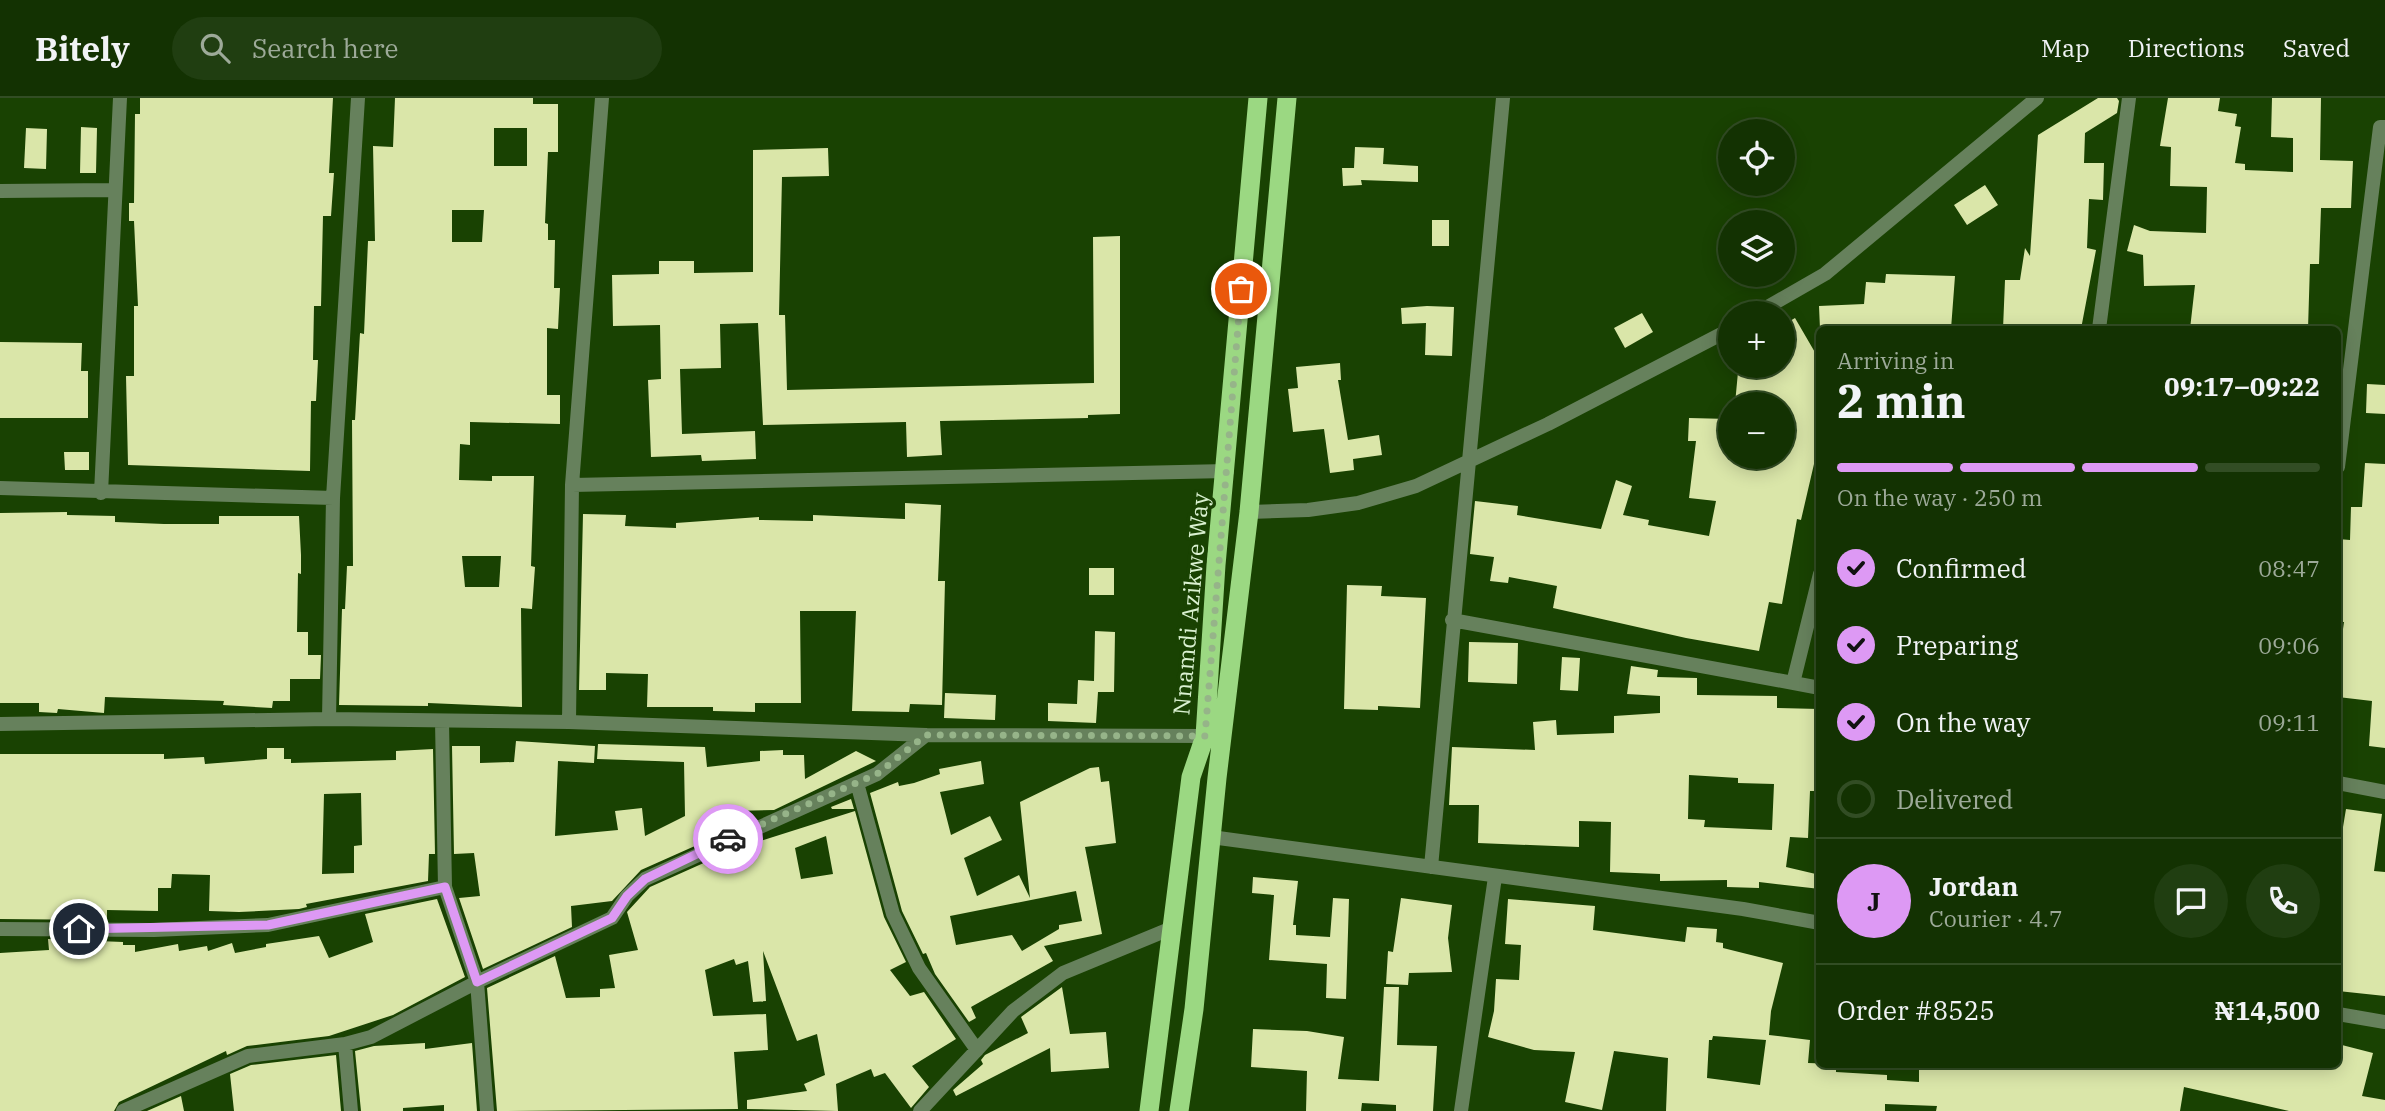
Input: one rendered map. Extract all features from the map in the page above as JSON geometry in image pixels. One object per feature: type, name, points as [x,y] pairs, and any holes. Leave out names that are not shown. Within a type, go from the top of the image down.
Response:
[{"type":"highway","name":"Nnamdi Azikwe Way","points":[[1149,1111],[1191,777],[1205,736],[1216,565],[1227,471],[1258,98]]},
{"type":"highway","name":"Nnamdi Azikwe Way","points":[[1179,1111],[1194,1009],[1249,512],[1287,98]]},
{"type":"street","points":[[101,493],[113,190],[120,98]]},
{"type":"street","points":[[328,719],[333,498],[358,98]]},
{"type":"street","points":[[569,722],[572,485],[602,98]]},
{"type":"street","points":[[1431,867],[1452,620],[1503,98]]},
{"type":"street","points":[[1778,301],[1825,274],[2037,98]]},
{"type":"street","points":[[2099,326],[2129,98]]},
{"type":"street","points":[[2341,443],[2380,127],[2385,127]]},
{"type":"street","points":[[0,191],[113,190]]},
{"type":"street","points":[[1249,512],[1308,510],[1357,503],[1416,486],[1686,355],[1718,336]]},
{"type":"street","points":[[572,485],[1227,471]]},
{"type":"street","points":[[0,488],[333,498]]},
{"type":"street","points":[[1793,683],[1816,591]]},
{"type":"street","points":[[1452,620],[1816,687]]},
{"type":"street","points":[[0,724],[328,719],[569,722],[926,735],[1205,736]]},
{"type":"street","points":[[442,721],[445,887],[477,982],[487,1111]]},
{"type":"street","points":[[123,1111],[248,1056],[345,1044],[371,1037],[477,982],[612,918],[627,896],[645,879],[877,774],[926,735]]},
{"type":"street","points":[[857,783],[893,914],[919,968],[977,1050]]},
{"type":"street","points":[[2341,784],[2385,792]]},
{"type":"street","points":[[1211,837],[1742,909],[1816,922]]},
{"type":"street","points":[[1461,1111],[1495,877]]},
{"type":"street","points":[[0,929],[154,930],[268,925],[445,887]]},
{"type":"street","points":[[920,1111],[1013,1011],[1063,973],[1172,928]]},
{"type":"street","points":[[2341,1015],[2385,1022]]},
{"type":"street","points":[[345,1044],[351,1111]]},
{"type":"building","points":[[140,98],[333,98],[329,173],[334,173],[331,216],[323,216],[321,306],[314,306],[313,360],[318,360],[316,401],[311,401],[310,471],[128,465],[126,376],[134,376],[134,306],[138,306],[134,221],[129,221],[129,203],[134,203],[135,114],[140,114]]},
{"type":"building","points":[[395,98],[533,98],[533,104],[558,104],[558,152],[548,152],[545,223],[548,224],[548,240],[555,240],[554,288],[560,288],[558,329],[547,328],[547,395],[560,395],[560,424],[470,422],[470,445],[460,444],[459,480],[492,481],[492,476],[534,476],[531,566],[535,567],[532,609],[521,608],[522,707],[428,703],[428,706],[339,705],[342,609],[345,609],[347,566],[353,566],[352,420],[355,420],[360,333],[364,334],[368,241],[375,241],[373,146],[393,147]],"holes":[[[494,128],[527,128],[527,166],[494,166]],[[452,210],[484,210],[482,242],[452,242]],[[462,556],[501,556],[499,587],[465,587]]]},
{"type":"building","points":[[2098,98],[2117,98],[2119,101],[2117,113],[2085,133],[2084,163],[2104,163],[2103,200],[2089,199],[2087,248],[2096,250],[2082,326],[2003,326],[2005,280],[2020,280],[2025,248],[2030,256],[2038,135]]},
{"type":"building","points":[[2168,98],[2220,98],[2218,111],[2237,114],[2235,126],[2241,127],[2235,163],[2245,164],[2245,170],[2293,172],[2293,138],[2271,137],[2272,98],[2321,98],[2320,160],[2353,161],[2351,208],[2321,208],[2319,264],[2310,264],[2308,326],[2190,326],[2195,285],[2144,286],[2143,255],[2127,251],[2134,225],[2150,231],[2206,233],[2207,187],[2170,186],[2171,147],[2160,146]]},
{"type":"building","points":[[81,127],[97,128],[96,173],[80,173]]},
{"type":"building","points":[[26,128],[47,129],[46,169],[24,168]]},
{"type":"building","points":[[1355,147],[1384,148],[1383,164],[1418,166],[1418,182],[1361,180],[1362,185],[1343,186],[1342,168],[1354,168]]},
{"type":"building","points":[[828,148],[829,176],[782,177],[779,315],[785,315],[787,390],[1094,383],[1093,237],[1120,236],[1120,414],[1088,415],[1088,418],[940,421],[942,455],[907,457],[906,422],[763,425],[758,323],[720,324],[721,368],[680,369],[682,434],[755,431],[756,459],[702,461],[701,455],[651,457],[648,380],[661,379],[660,325],[613,326],[612,275],[659,274],[659,261],[694,261],[694,273],[753,272],[753,150]]},
{"type":"building","points":[[1985,185],[1998,205],[1967,225],[1954,205]]},
{"type":"building","points":[[1432,220],[1449,220],[1449,246],[1432,246]]},
{"type":"building","points":[[1886,274],[1955,276],[1951,326],[1820,326],[1819,306],[1864,304],[1866,282],[1885,283]]},
{"type":"building","points":[[1454,307],[1452,356],[1425,355],[1426,323],[1402,324],[1401,308]]},
{"type":"building","points":[[1642,313],[1653,332],[1625,348],[1614,328]]},
{"type":"building","points":[[1795,318],[1816,354],[1816,449],[1801,520],[1797,519],[1782,604],[1769,602],[1759,651],[1686,638],[1553,608],[1557,586],[1509,577],[1508,583],[1490,581],[1494,557],[1470,554],[1475,501],[1518,506],[1517,515],[1601,529],[1616,480],[1632,486],[1623,515],[1649,520],[1648,525],[1709,536],[1716,501],[1689,498],[1696,441],[1688,441],[1689,418],[1718,419],[1718,469],[1795,469],[1795,392],[1736,392],[1737,378],[1795,378]]},
{"type":"building","points":[[0,342],[82,343],[81,371],[88,371],[88,418],[0,418]]},
{"type":"building","points":[[1340,363],[1341,380],[1338,380],[1348,440],[1379,435],[1382,455],[1353,459],[1354,470],[1330,473],[1324,429],[1293,432],[1288,389],[1298,388],[1296,367]]},
{"type":"building","points":[[2367,384],[2385,385],[2385,414],[2366,413]]},
{"type":"building","points":[[64,452],[89,452],[89,470],[65,470]]},
{"type":"building","points":[[2365,463],[2385,464],[2385,748],[2369,746],[2372,701],[2341,697],[2341,643],[2344,622],[2341,622],[2341,539],[2350,540],[2351,507],[2362,507]]},
{"type":"building","points":[[905,503],[941,505],[938,581],[945,581],[942,705],[910,704],[909,712],[852,711],[856,611],[800,611],[801,703],[755,703],[755,712],[713,711],[713,707],[647,707],[648,674],[606,673],[606,690],[579,690],[583,514],[626,515],[625,526],[676,528],[676,523],[759,517],[759,520],[813,521],[813,515],[905,519]]},
{"type":"building","points":[[67,512],[67,515],[115,516],[115,522],[164,524],[219,524],[219,516],[299,516],[301,574],[298,573],[297,632],[308,632],[308,655],[321,655],[320,679],[290,679],[290,701],[273,701],[272,708],[223,705],[224,701],[105,697],[104,713],[58,709],[57,713],[39,712],[39,703],[0,703],[0,513]]},
{"type":"building","points":[[1089,568],[1114,568],[1114,595],[1089,595]]},
{"type":"building","points":[[1347,585],[1382,586],[1381,596],[1426,598],[1420,708],[1378,706],[1378,710],[1344,709]]},
{"type":"building","points":[[1095,631],[1115,632],[1114,692],[1098,692],[1096,723],[1048,721],[1048,703],[1077,704],[1078,680],[1094,681]]},
{"type":"building","points":[[1469,642],[1518,643],[1517,684],[1468,682]]},
{"type":"building","points":[[1562,657],[1580,658],[1578,691],[1560,690]]},
{"type":"building","points":[[1631,666],[1658,670],[1657,677],[1697,678],[1697,695],[1777,696],[1777,708],[1816,709],[1816,776],[1814,791],[1810,791],[1808,838],[1790,837],[1786,867],[1816,874],[1816,889],[1759,882],[1759,888],[1727,887],[1727,880],[1660,881],[1660,874],[1610,872],[1611,822],[1579,821],[1579,847],[1478,843],[1479,805],[1449,805],[1452,747],[1535,750],[1533,722],[1556,720],[1557,735],[1614,733],[1614,716],[1660,713],[1660,696],[1627,694]],"holes":[[[1689,775],[1738,778],[1738,783],[1774,784],[1772,830],[1704,827],[1705,820],[1688,819]]]},
{"type":"building","points":[[945,693],[996,695],[995,720],[944,718]]},
{"type":"building","points":[[516,741],[595,746],[594,763],[558,761],[555,836],[618,830],[615,811],[642,808],[645,836],[685,816],[684,762],[597,759],[598,744],[705,747],[707,767],[760,761],[760,751],[783,750],[783,755],[804,755],[805,779],[856,751],[876,761],[774,810],[731,811],[733,829],[641,870],[612,901],[571,906],[572,927],[483,969],[459,898],[480,896],[474,853],[454,854],[452,746],[480,746],[480,763],[514,762]]},
{"type":"building","points":[[267,748],[284,748],[284,759],[291,759],[291,763],[396,760],[396,751],[433,749],[435,854],[429,854],[428,881],[306,904],[307,907],[299,909],[239,912],[209,911],[210,875],[172,874],[171,888],[158,888],[158,911],[107,910],[107,920],[0,919],[0,754],[164,754],[164,759],[204,757],[205,764],[267,759]],"holes":[[[361,793],[362,845],[354,846],[354,873],[322,874],[324,794]]]},
{"type":"building","points":[[981,761],[984,784],[940,792],[951,835],[990,816],[1002,840],[964,858],[977,896],[1019,875],[1030,898],[1020,802],[1090,768],[1099,767],[1101,782],[1109,781],[1116,843],[1085,847],[1102,934],[1044,946],[1053,961],[971,1007],[976,1018],[969,1022],[935,974],[902,911],[870,793],[898,782],[899,786],[940,774],[939,769]],"holes":[[[1076,891],[1082,921],[1059,925],[1059,929],[1022,951],[1012,935],[956,945],[950,916]]]},
{"type":"building","points":[[851,799],[854,809],[831,807]]},
{"type":"building","points":[[2346,809],[2382,814],[2374,871],[2385,872],[2385,996],[2341,991],[2341,839]]},
{"type":"building","points":[[855,811],[884,917],[906,962],[890,970],[910,996],[924,992],[956,1039],[912,1066],[929,1087],[911,1108],[885,1073],[874,1077],[871,1069],[836,1084],[838,1111],[747,1109],[747,1100],[807,1091],[804,1084],[825,1075],[817,1034],[797,1041],[763,951],[766,1001],[753,1002],[748,961],[736,965],[734,959],[705,970],[713,1016],[766,1014],[768,1050],[734,1052],[738,1109],[497,1111],[487,988],[555,956],[566,998],[600,997],[600,989],[615,988],[609,955],[638,950],[627,912],[650,887],[735,849]],"holes":[[[826,836],[833,874],[801,879],[795,848]]]},
{"type":"building","points":[[1253,877],[1298,881],[1293,925],[1296,925],[1296,935],[1330,937],[1333,898],[1349,899],[1346,999],[1326,998],[1327,964],[1269,960],[1274,895],[1252,893]]},
{"type":"building","points":[[1401,898],[1452,905],[1448,938],[1452,972],[1409,973],[1408,985],[1386,984],[1388,951],[1393,952]]},
{"type":"building","points":[[437,899],[465,977],[393,1015],[329,1036],[247,1046],[227,1055],[226,1051],[119,1102],[114,1111],[0,1111],[0,953],[49,950],[48,939],[123,942],[123,945],[135,945],[135,952],[178,944],[179,951],[207,946],[208,951],[232,943],[235,953],[266,947],[266,944],[319,936],[329,958],[373,942],[365,914]]},
{"type":"building","points":[[1508,899],[1595,906],[1593,930],[1685,942],[1687,927],[1717,929],[1716,942],[1723,943],[1723,948],[1783,963],[1771,1011],[1769,1035],[1810,1040],[1808,1063],[1816,1063],[1816,1068],[1836,1068],[1836,1072],[1887,1075],[1887,1080],[1919,1082],[1919,1068],[2341,1068],[2341,1045],[2373,1053],[2362,1096],[2385,1100],[2385,1111],[2289,1111],[2184,1087],[2180,1111],[1936,1111],[1937,1106],[1885,1104],[1885,1111],[1666,1111],[1668,1058],[1614,1051],[1602,1110],[1565,1102],[1575,1052],[1534,1050],[1488,1037],[1494,1011],[1496,979],[1519,980],[1521,945],[1505,944]],"holes":[[[1713,1036],[1766,1040],[1760,1085],[1707,1078],[1709,1040],[1712,1040]]]},
{"type":"building","points":[[1062,987],[1070,1034],[1106,1032],[1109,1068],[1051,1072],[1050,1048],[956,1096],[953,1090],[983,1064],[981,1060],[985,1055],[1028,1033],[1021,1017]]},
{"type":"building","points":[[1384,987],[1399,987],[1397,1045],[1437,1046],[1433,1111],[1396,1111],[1396,1105],[1362,1103],[1361,1111],[1306,1111],[1307,1071],[1251,1067],[1253,1029],[1307,1031],[1344,1037],[1338,1079],[1379,1081]]},
{"type":"building","points":[[425,1043],[425,1049],[472,1043],[477,1111],[444,1111],[444,1105],[403,1108],[403,1111],[361,1111],[355,1051],[374,1046]]},
{"type":"building","points":[[336,1055],[341,1111],[234,1111],[230,1074],[251,1065]]},
{"type":"building","points":[[181,1096],[184,1111],[147,1111]]},
{"type":"way so far","points":[[728,839],[877,774],[926,735],[1205,736],[1216,565],[1227,471],[1241,289]]},
{"type":"route","points":[[79,929],[154,930],[268,925],[317,917],[445,887],[477,982],[612,918],[627,896],[645,879],[728,839]]}]
